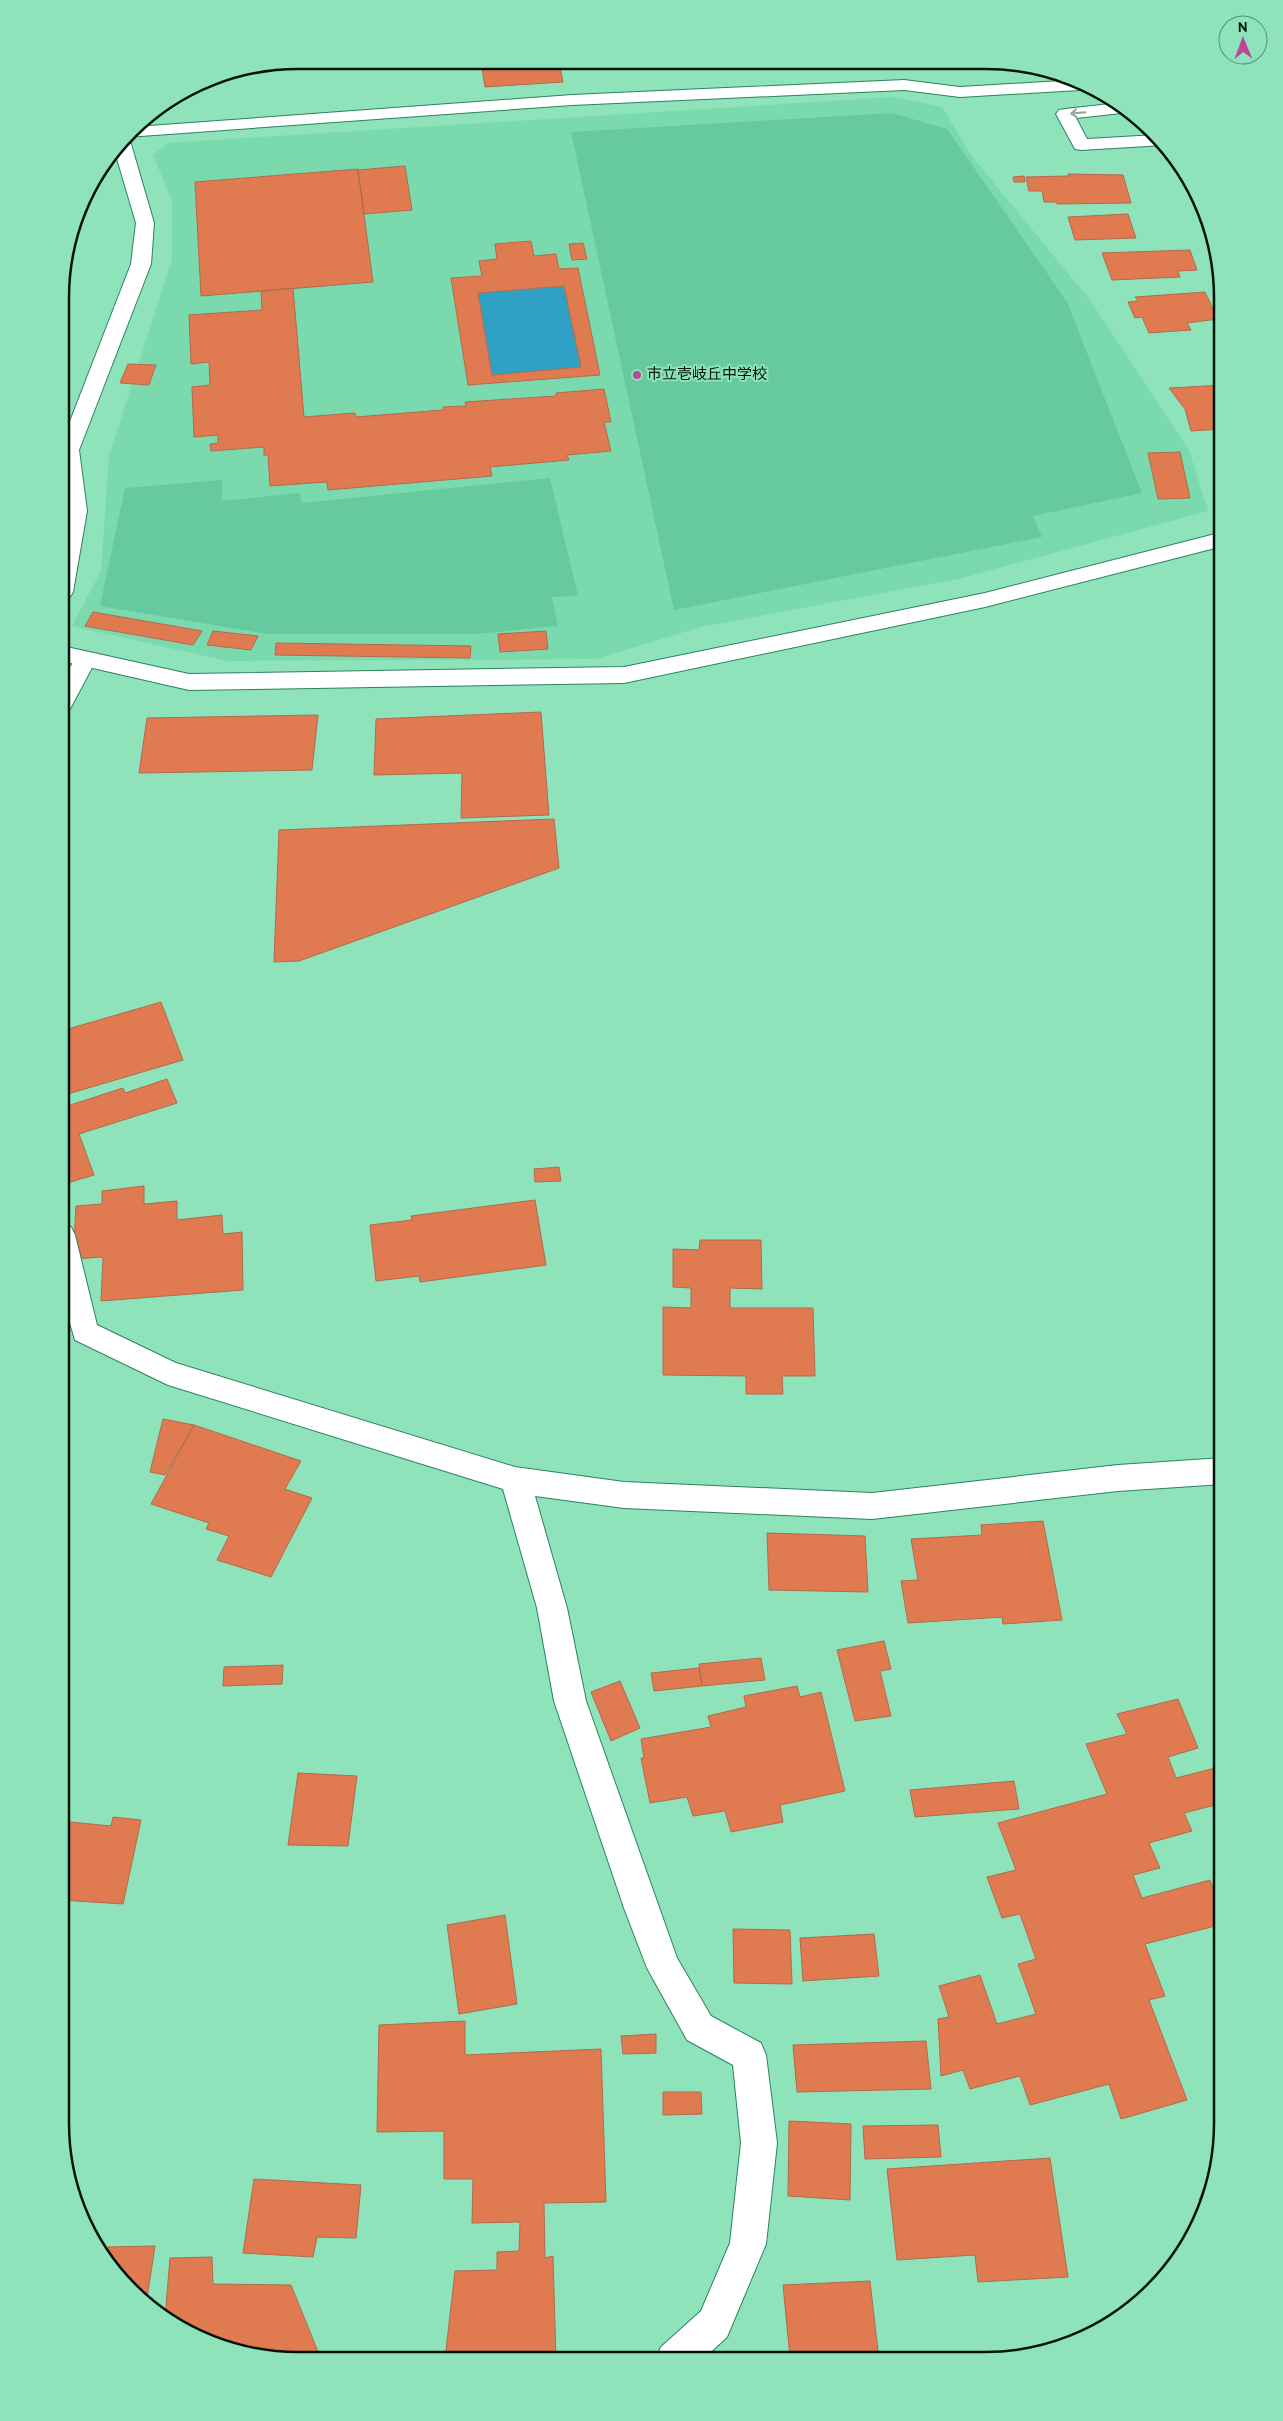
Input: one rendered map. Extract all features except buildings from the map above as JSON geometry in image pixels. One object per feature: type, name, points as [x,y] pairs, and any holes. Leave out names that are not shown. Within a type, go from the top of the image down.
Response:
[{"type":"street","points":[[140,132],[582,99],[904,85],[960,92],[1073,86]]},
{"type":"street","points":[[1115,109],[1065,114],[1081,145],[1151,141]]},
{"type":"street","points":[[69,552],[76,511],[69,450],[141,264],[145,223],[124,150]]},
{"type":"street","points":[[69,656],[189,682],[624,675],[985,600],[1214,541]]},
{"type":"street","points":[[69,690],[85,660]]},
{"type":"street","points":[[69,1267],[85,1332],[168,1373],[515,1480],[624,1495],[872,1506],[1118,1478],[1214,1471]]},
{"type":"street","points":[[515,1480],[552,1608],[570,1701],[641,1908],[664,1968],[699,2028],[749,2055],[759,2143],[748,2244],[714,2324],[683,2352]]},
{"type":"shaded area","name":"市立壱岐丘中学校","points":[[894,97],[942,107],[970,154],[1090,300],[1189,450],[1208,511],[958,579],[701,627],[596,659],[227,661],[72,626],[101,571],[109,456],[172,259],[172,201],[153,155],[167,143]]},
{"type":"shaded area","points":[[892,113],[947,129],[1067,302],[1142,493],[1033,516],[1042,537],[674,610],[571,132]]},
{"type":"shaded area","points":[[550,478],[578,596],[552,597],[558,626],[475,634],[268,634],[100,606],[125,488],[222,480],[222,501],[299,493],[302,503]]},
{"type":"water","points":[[564,286],[581,367],[492,375],[478,293]]},
{"type":"place","name":"市立壱岐丘中学校","points":[[637,375]]}]
